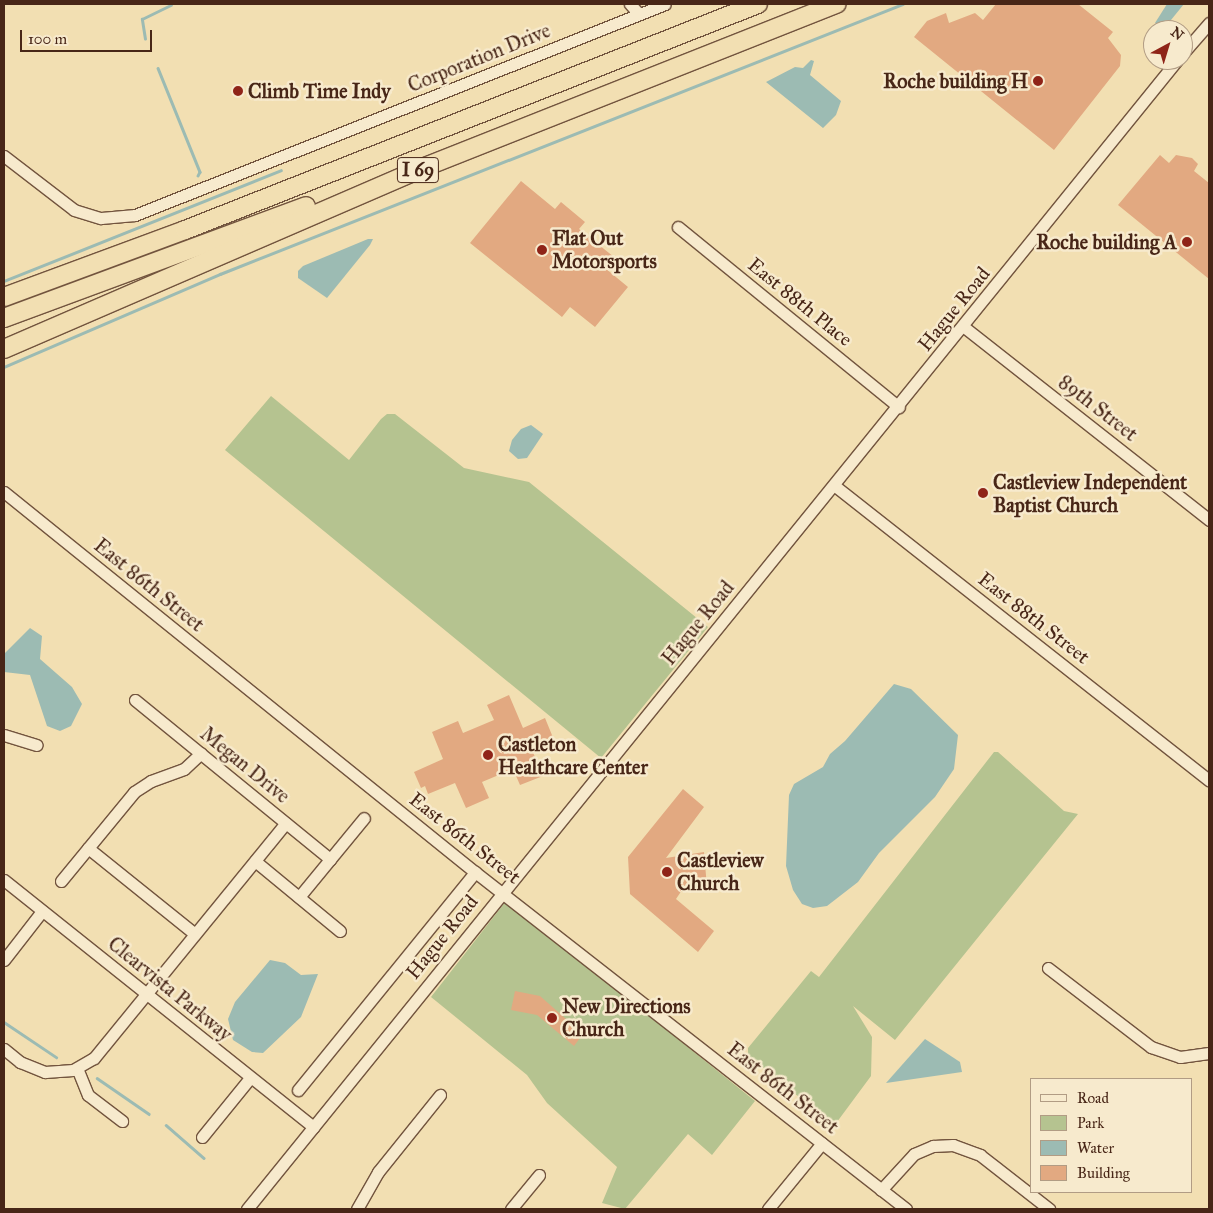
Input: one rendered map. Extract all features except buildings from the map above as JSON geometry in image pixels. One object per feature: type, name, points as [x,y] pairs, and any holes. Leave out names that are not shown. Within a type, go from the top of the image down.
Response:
[{"type":"highway","name":"I 69","points":[[4,296],[186,230],[758,4]]},
{"type":"highway","name":"I 69","points":[[4,348],[422,168],[836,4]]},
{"type":"highway","points":[[4,318],[292,210],[422,168]]},
{"type":"street","points":[[630,4],[639,14]]},
{"type":"street","name":"Corporation Drive","points":[[4,156],[63,204],[89,215],[110,218],[143,212],[665,4]]},
{"type":"street","points":[[1193,42],[1209,22]]},
{"type":"street","name":"Hague Road","points":[[247,1209],[900,407],[1169,70]]},
{"type":"street","name":"East 88th Place","points":[[678,227],[900,407]]},
{"type":"street","name":"89th Street","points":[[964,327],[1209,520]]},
{"type":"street","name":"East 88th Street","points":[[835,486],[1209,780]]},
{"type":"street","name":"East 86th Street","points":[[4,492],[475,872],[504,892],[906,1209]]},
{"type":"street","name":"Megan Drive","points":[[135,700],[330,859]]},
{"type":"street","points":[[4,735],[36,745]]},
{"type":"street","points":[[61,881],[137,790],[184,769],[201,753]]},
{"type":"street","points":[[299,897],[364,818]]},
{"type":"street","points":[[4,1049],[38,1071],[56,1073],[77,1068],[98,1054],[286,823]]},
{"type":"street","points":[[88,848],[196,934]]},
{"type":"street","points":[[255,861],[340,931]]},
{"type":"street","name":"Hague Road","points":[[298,1090],[475,872]]},
{"type":"street","name":"Clearvista Parkway","points":[[4,880],[313,1127]]},
{"type":"street","points":[[4,960],[42,911]]},
{"type":"street","points":[[1048,968],[1151,1048],[1180,1057],[1209,1053]]},
{"type":"street","points":[[77,1068],[88,1095],[122,1121]]},
{"type":"street","points":[[202,1137],[250,1078]]},
{"type":"street","points":[[357,1209],[373,1178],[440,1095]]},
{"type":"street","points":[[768,1209],[822,1143]]},
{"type":"street","points":[[882,1190],[914,1154],[933,1146],[953,1145],[980,1155],[1049,1209]]},
{"type":"street","points":[[511,1209],[539,1175]]},
{"type":"green space","points":[[271,396],[349,460],[381,419],[387,414],[395,414],[464,468],[529,482],[708,627],[601,758],[225,450]]},
{"type":"green space","points":[[994,752],[998,752],[1064,811],[1078,814],[895,1040],[853,1006],[872,1037],[871,1076],[834,1126],[748,1055],[748,1048],[811,971],[819,977]]},
{"type":"green space","points":[[506,901],[755,1101],[712,1155],[688,1134],[625,1209],[602,1203],[617,1167],[547,1103],[527,1075],[431,997]]},
{"type":"water","points":[[1167,4],[1184,4],[1171,20],[1157,20]]},
{"type":"water","points":[[811,60],[814,61],[810,75],[841,101],[836,115],[823,128],[766,82],[795,67],[803,68]]},
{"type":"water","points":[[368,239],[373,239],[370,245],[327,298],[298,278],[298,271],[303,266]]},
{"type":"water","points":[[531,425],[543,434],[527,458],[518,459],[509,451],[512,440],[521,429]]},
{"type":"water","points":[[30,628],[42,636],[40,659],[72,687],[82,704],[71,726],[60,731],[47,726],[30,675],[4,672],[4,654]]},
{"type":"water","points":[[894,684],[911,689],[958,735],[954,769],[935,797],[879,853],[858,882],[827,906],[813,908],[802,904],[793,890],[786,866],[789,795],[794,784],[823,767],[830,754],[845,741]]},
{"type":"water","points":[[270,960],[285,963],[301,975],[318,974],[301,1017],[263,1053],[252,1052],[233,1040],[228,1019],[235,1002]]},
{"type":"water","points":[[925,1039],[960,1062],[962,1072],[886,1083]]},
{"type":"waterway","points":[[4,367],[220,274],[903,4]]},
{"type":"waterway","points":[[145,39],[142,19],[171,5]]},
{"type":"waterway","points":[[158,68],[200,172],[198,176]]},
{"type":"waterway","points":[[4,281],[281,170]]},
{"type":"waterway","points":[[4,1022],[56,1057]]},
{"type":"waterway","points":[[97,1078],[149,1114]]},
{"type":"waterway","points":[[166,1125],[204,1158]]},
{"type":"place","name":"Roche building H","points":[[1038,81]]},
{"type":"place","name":"Climb Time Indy","points":[[238,91]]},
{"type":"place","name":"Roche building A","points":[[1187,242]]},
{"type":"place","name":"Flat Out Motorsports","points":[[542,250]]},
{"type":"place","name":"Castleview Independent Baptist Church","points":[[983,493]]},
{"type":"place","name":"Castleton Healthcare Center","points":[[488,755]]},
{"type":"place","name":"Castleview Church","points":[[667,872]]},
{"type":"place","name":"New Directions Church","points":[[552,1018]]}]
